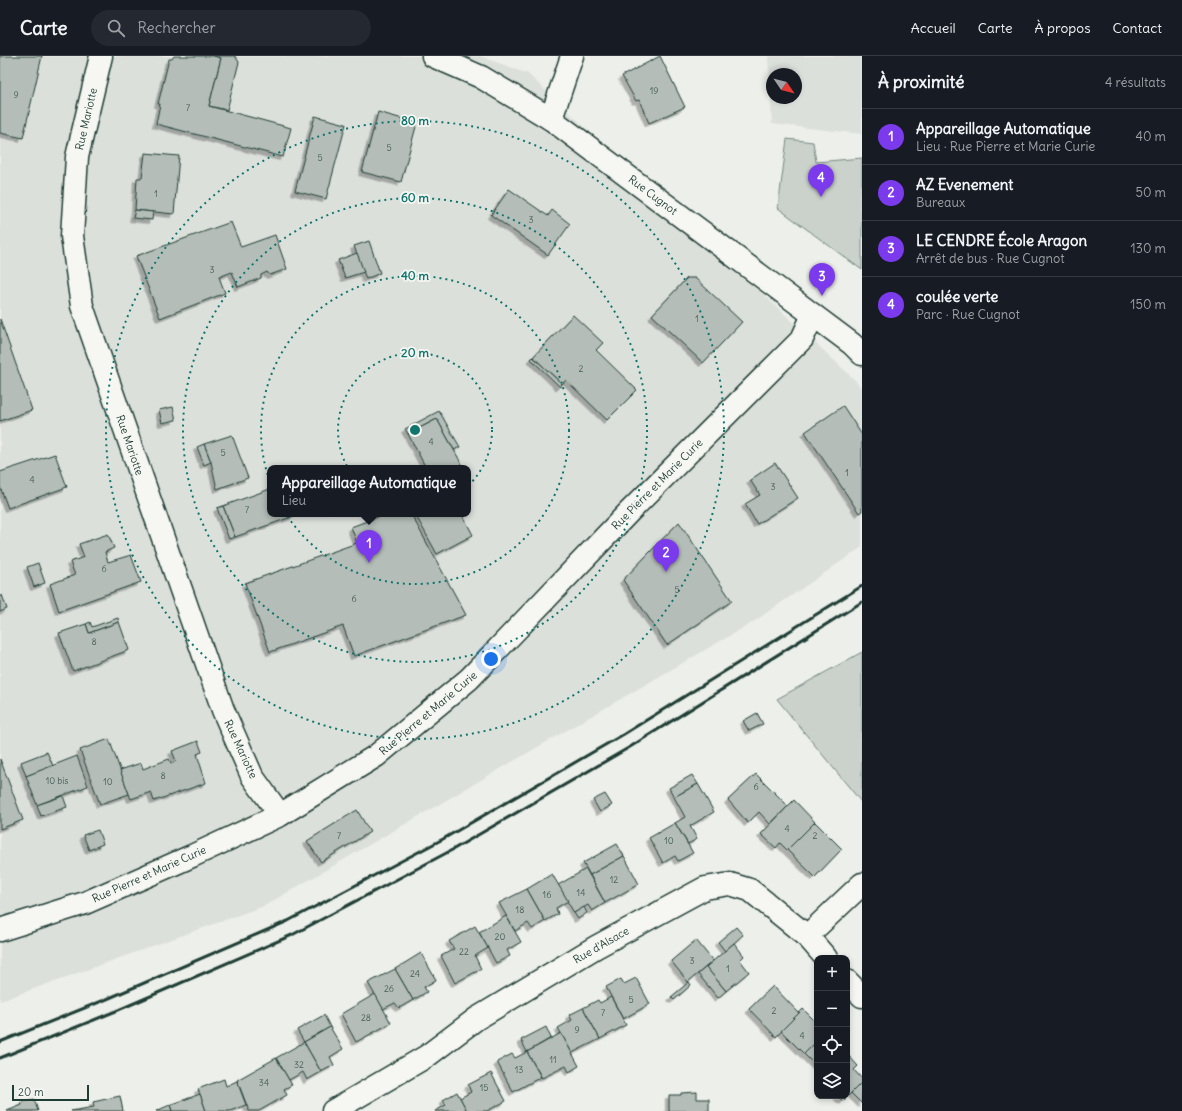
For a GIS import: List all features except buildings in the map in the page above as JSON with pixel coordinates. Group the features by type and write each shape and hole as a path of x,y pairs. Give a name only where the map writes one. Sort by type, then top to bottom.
{"street":[{"name":"Rue Mariotte","path":"101,56 77,157 72,236 82,306 223,710 252,776 280,815"},
{"name":"Rue Cugnot","path":"433,56 481,77 551,119 852,344 862,354"},
{"path":"551,119 572,56"},
{"name":"Rue Pierre et Marie Curie","path":"0,930 85,903 192,856 280,815 376,756 469,679 630,512 802,339 813,315"},
{"name":"Rue d'Alsace","path":"333,1111 427,1056 483,1015 596,948 705,888 730,884 750,890 807,936 823,955"},
{"path":"807,936 862,884"},
{"path":"850,984 862,996"}],"shaded area":[{"path":"0,56 480,56 528,74 855,380 862,389 862,547 755,621 264,906 0,1001"},
{"path":"768,56 862,56 862,134 772,124 771,104 802,104 802,68 769,68"},
{"path":"787,139 813,142 816,162 862,158 862,270 778,208"},
{"path":"862,652 862,803 777,699"}],"railway":[{"path":"0,1042 107,999 288,921 443,839 624,734 862,586"},
{"path":"0,1058 116,1011 292,935 452,850 630,747 862,602"}],"place":[{"name":"coulée verte","path":"821,197"},
{"name":"LE CENDRE École Aragon","path":"822,296"},
{"name":"Appareillage Automatique","path":"369,563"},
{"name":"AZ Evenement","path":"666,572"}]}
